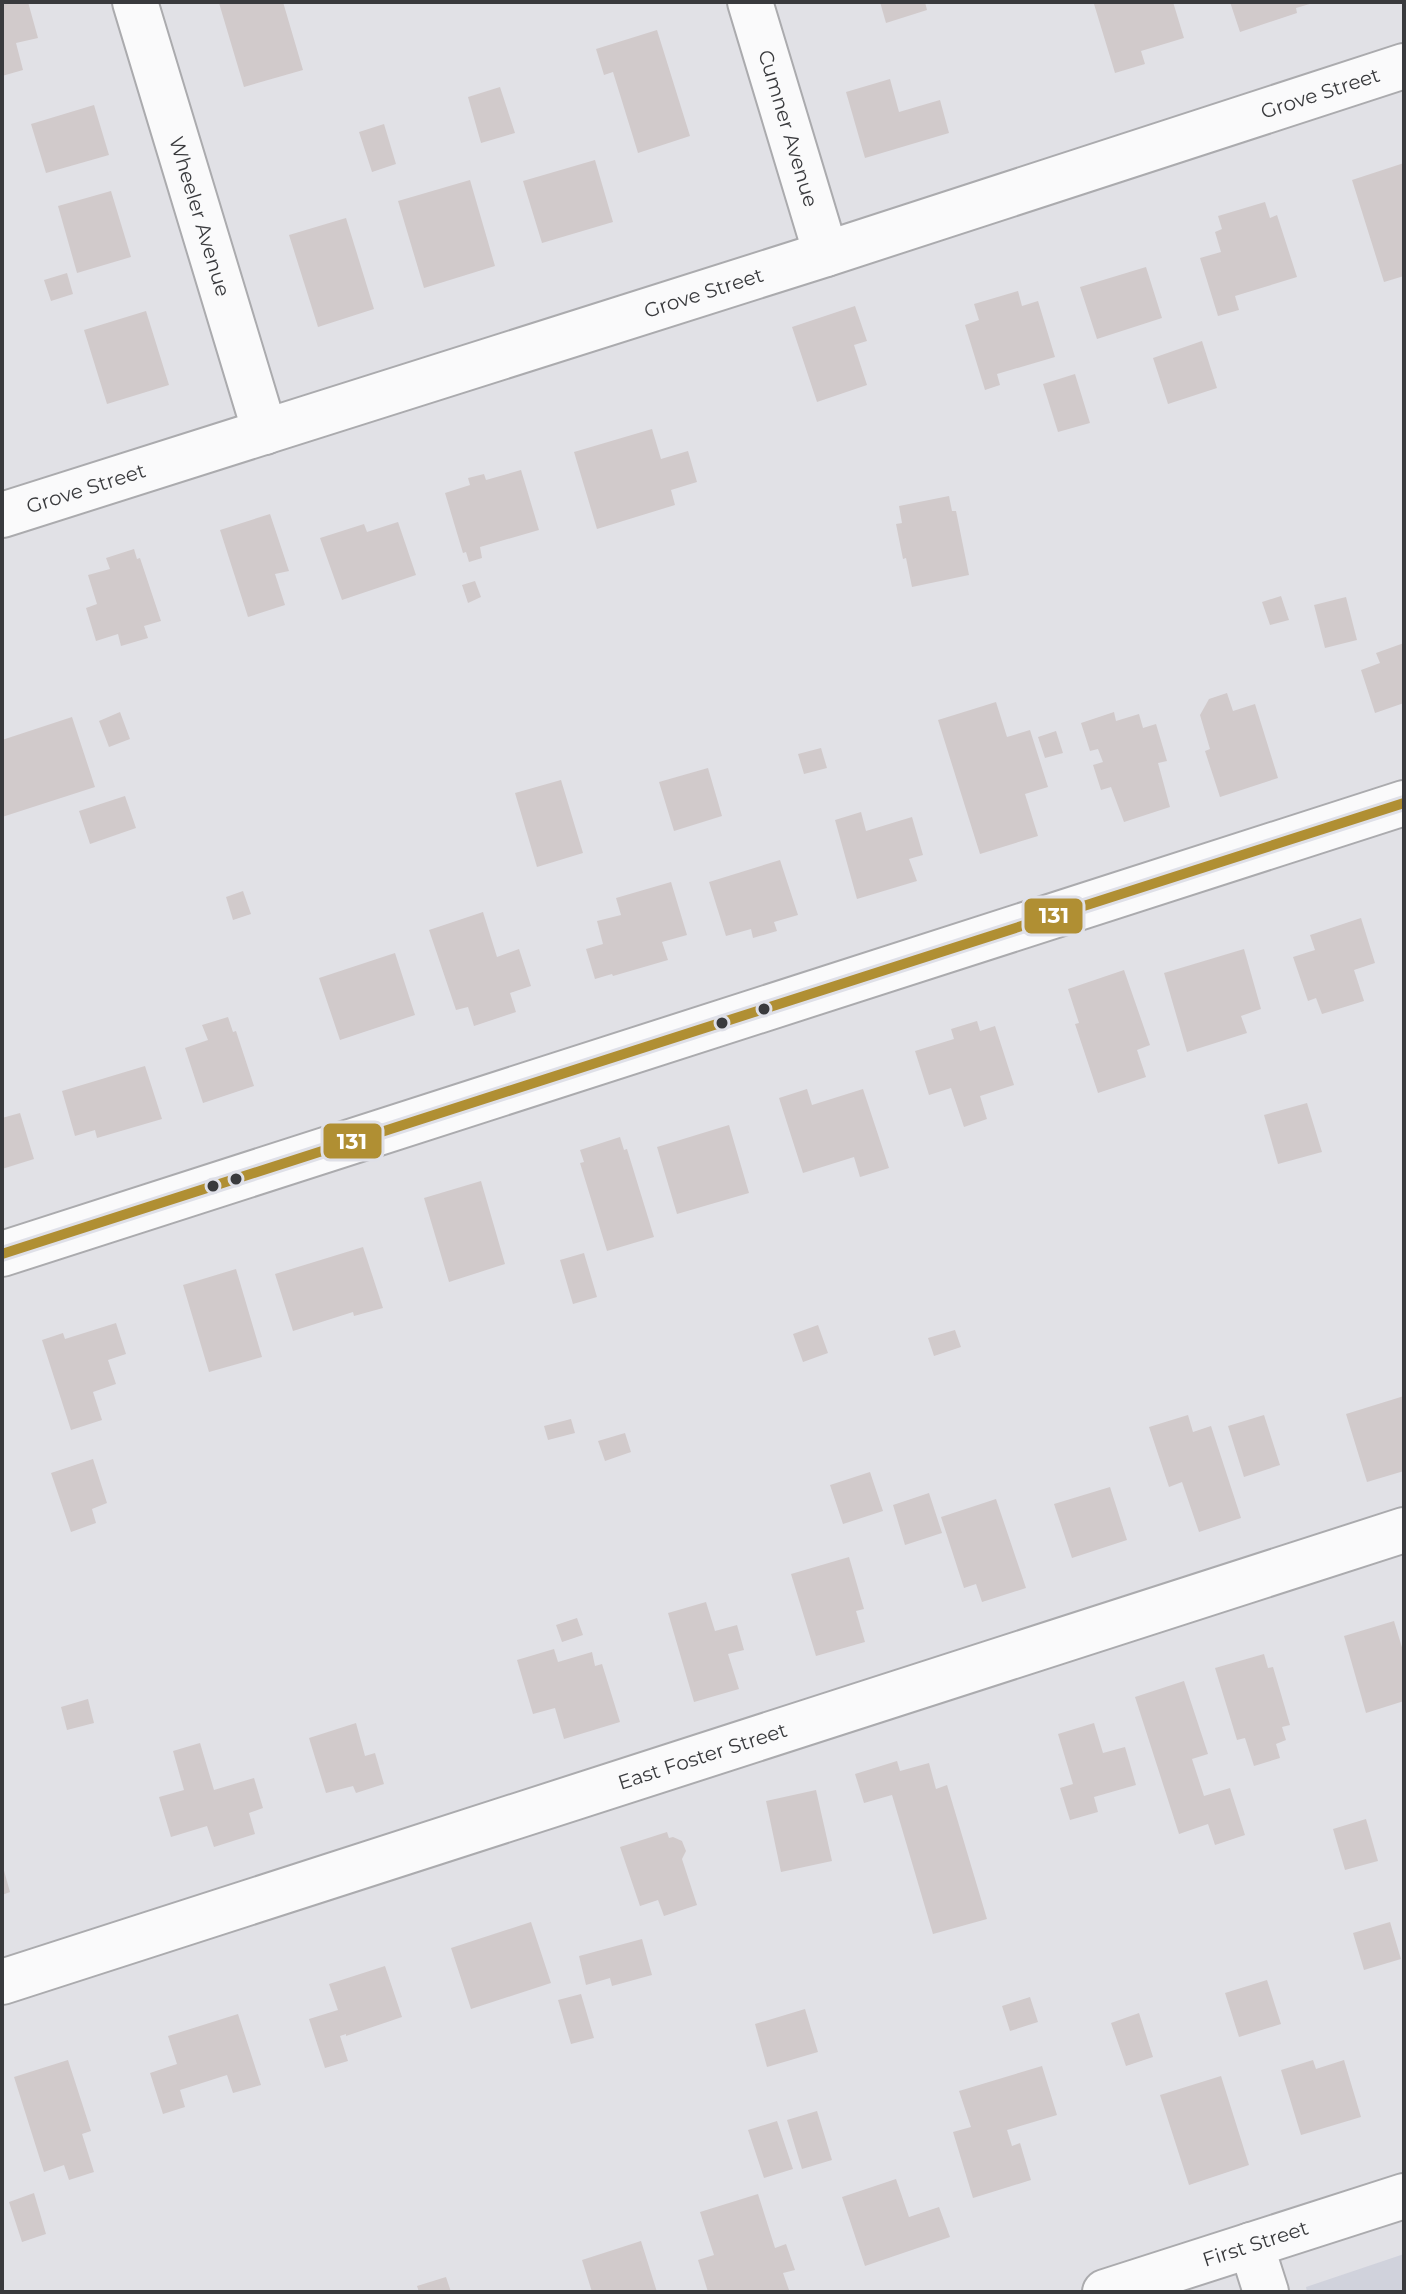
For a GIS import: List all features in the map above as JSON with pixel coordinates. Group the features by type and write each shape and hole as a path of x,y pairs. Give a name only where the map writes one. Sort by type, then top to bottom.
{"street":[{"name":"Wheeler Avenue","path":"135,2 265,432"},
{"name":"Cumner Avenue","path":"750,2 826,254"},
{"name":"Grove Street","path":"2,515 826,254 1404,66"},
{"path":"2,1254 1404,803"},
{"name":"East Foster Street","path":"2,1982 1404,1530"},
{"name":"First Street","path":"1105,2292 1404,2196"},
{"path":"1251,2245 1266,2292"}],"shaded area":[{"path":"1404,2254 1404,2292 1307,2292 1306,2287"}],"building":[{"path":"2,2 28,2 38,38 16,43 23,70 2,76"},
{"path":"283,2 303,70 244,87 219,3"},
{"path":"880,2 925,2 927,10 886,23"},
{"path":"1173,2 1184,38 1141,51 1145,64 1115,73 1094,4"},
{"path":"1230,2 1313,3 1296,8 1297,13 1240,32"},
{"path":"657,30 690,136 638,153 613,72 604,75 596,49"},
{"path":"890,79 899,112 940,100 949,133 865,158 846,92"},
{"path":"500,87 515,133 481,143 468,97"},
{"path":"94,105 109,155 46,173 31,124"},
{"path":"384,124 396,164 372,172 359,132"},
{"path":"595,160 613,222 542,243 523,181"},
{"path":"1404,163 1404,276 1384,282 1352,180"},
{"path":"470,180 495,266 424,288 398,201"},
{"path":"111,191 131,257 77,273 58,206"},
{"path":"1265,202 1270,218 1277,215 1297,277 1235,296 1239,310 1218,316 1200,258 1221,252 1215,232 1222,229 1218,216"},
{"path":"346,218 374,309 318,327 289,235"},
{"path":"1146,267 1162,318 1097,339 1080,287"},
{"path":"67,273 73,294 51,301 44,280"},
{"path":"1018,291 1022,306 1038,301 1055,357 997,374 1000,385 985,390 965,325 979,320 974,304"},
{"path":"855,306 867,341 854,345 867,385 817,402 792,327"},
{"path":"146,311 169,385 107,404 84,330"},
{"path":"1202,341 1217,388 1168,404 1153,358"},
{"path":"1075,374 1090,423 1058,432 1043,384"},
{"path":"652,429 661,459 688,451 697,482 671,490 675,505 597,529 574,452"},
{"path":"521,470 539,530 480,547 482,558 469,562 466,552 463,553 445,493 470,485 468,478 484,474 486,480"},
{"path":"949,496 952,511 956,511 969,575 912,587 896,524 902,523 899,506"},
{"path":"270,514 289,571 275,574 285,605 248,617 220,530"},
{"path":"398,522 416,575 342,600 320,538 364,524 367,532"},
{"path":"134,549 137,559 140,558 161,621 144,626 148,638 121,646 118,634 96,641 86,608 97,604 88,575 110,569 106,558"},
{"path":"475,581 481,597 468,603 462,585"},
{"path":"1281,596 1289,620 1270,625 1262,602"},
{"path":"1346,597 1357,640 1325,648 1314,605"},
{"path":"1404,643 1404,703 1375,713 1361,670 1380,663 1376,653"},
{"path":"1227,693 1233,711 1255,704 1278,778 1220,797 1205,751 1210,749 1200,715 1209,699"},
{"path":"996,702 1007,737 1030,730 1048,787 1025,794 1038,836 980,854 938,720"},
{"path":"120,712 130,739 109,747 99,721"},
{"path":"1114,712 1116,721 1139,714 1143,728 1156,724 1167,761 1158,763 1170,807 1124,822 1111,787 1101,790 1093,765 1103,762 1098,749 1090,751 1081,723"},
{"path":"72,717 95,787 2,817 2,740"},
{"path":"1056,731 1063,753 1045,758 1038,737"},
{"path":"821,748 827,768 804,774 798,754"},
{"path":"708,768 722,816 674,831 659,782"},
{"path":"561,780 583,853 537,867 515,793"},
{"path":"125,796 136,828 90,844 79,811"},
{"path":"861,812 866,831 912,817 923,855 909,859 917,881 857,899 835,820"},
{"path":"780,860 798,915 774,922 777,931 753,938 751,929 726,936 709,882"},
{"path":"671,882 687,935 662,942 668,960 595,979 586,949 603,944 597,921 621,915 616,898"},
{"path":"243,891 251,914 233,920 226,897"},
{"path":"483,912 497,957 519,949 531,986 510,993 516,1012 474,1026 468,1007 456,1010 429,930"},
{"path":"1361,918 1375,963 1354,970 1364,1001 1322,1014 1316,998 1308,1001 1293,957 1315,950 1310,935"},
{"path":"1244,949 1261,1009 1241,1016 1247,1033 1187,1052 1164,973"},
{"path":"395,953 415,1015 340,1040 319,978"},
{"path":"1124,970 1150,1045 1137,1050 1146,1077 1098,1093 1075,1024 1079,1023 1068,989"},
{"path":"228,1017 233,1032 236,1031 254,1086 203,1103 185,1048 208,1040 202,1025"},
{"path":"977,1021 980,1031 995,1026 1014,1085 980,1096 987,1119 964,1127 951,1088 929,1095 915,1051 954,1039 951,1029"},
{"path":"145,1066 162,1119 97,1138 95,1130 75,1136 62,1091"},
{"path":"807,1089 812,1105 863,1089 889,1168 860,1177 854,1157 803,1173 779,1098"},
{"path":"1307,1103 1322,1152 1278,1164 1264,1115"},
{"path":"20,1113 34,1159 2,1169 2,1118"},
{"path":"729,1125 749,1193 677,1214 657,1147"},
{"path":"620,1137 624,1150 627,1149 654,1237 607,1251 580,1163 584,1162 580,1150"},
{"path":"481,1181 505,1264 449,1282 424,1198"},
{"path":"363,1247 383,1308 354,1316 353,1312 293,1331 275,1274"},
{"path":"584,1253 597,1297 573,1304 560,1260"},
{"path":"236,1269 262,1357 209,1372 183,1285"},
{"path":"116,1323 126,1354 108,1360 116,1384 93,1392 102,1420 71,1430 42,1340 63,1333 65,1339"},
{"path":"818,1325 828,1353 803,1362 793,1334"},
{"path":"955,1330 961,1347 934,1356 928,1338"},
{"path":"1404,1396 1404,1471 1367,1482 1346,1414"},
{"path":"1188,1415 1193,1432 1211,1426 1241,1518 1199,1532 1182,1482 1169,1487 1149,1427"},
{"path":"1264,1415 1280,1465 1244,1477 1228,1426"},
{"path":"571,1419 575,1433 548,1440 544,1426"},
{"path":"625,1433 631,1452 605,1461 598,1441"},
{"path":"93,1459 107,1503 92,1509 96,1523 71,1532 51,1473"},
{"path":"870,1472 883,1511 843,1524 830,1485"},
{"path":"1110,1487 1127,1540 1072,1558 1054,1504"},
{"path":"929,1493 942,1533 905,1545 893,1505"},
{"path":"996,1499 1026,1588 982,1602 976,1584 964,1588 941,1517"},
{"path":"849,1557 864,1609 856,1611 865,1642 816,1656 791,1574"},
{"path":"706,1602 715,1631 737,1625 744,1650 728,1654 739,1689 694,1702 668,1613"},
{"path":"577,1618 583,1635 562,1642 556,1625"},
{"path":"1394,1621 1404,1654 1404,1701 1366,1713 1344,1636"},
{"path":"554,1649 558,1662 592,1652 595,1666 602,1664 620,1722 564,1739 555,1708 533,1714 517,1660"},
{"path":"1264,1654 1268,1668 1273,1667 1290,1725 1282,1727 1286,1740 1276,1744 1280,1758 1254,1766 1245,1738 1237,1740 1215,1668"},
{"path":"1184,1681 1208,1754 1192,1759 1204,1796 1230,1788 1245,1835 1215,1845 1208,1824 1179,1834 1135,1697"},
{"path":"88,1699 94,1723 67,1730 61,1707"},
{"path":"356,1723 365,1756 375,1753 384,1784 356,1793 353,1786 326,1793 309,1738"},
{"path":"1094,1723 1103,1753 1125,1747 1136,1785 1094,1797 1098,1812 1070,1820 1060,1788 1073,1784 1058,1734"},
{"path":"200,1743 214,1790 254,1778 263,1808 249,1813 255,1834 214,1847 207,1826 171,1837 159,1797 184,1790 173,1751"},
{"path":"897,1761 900,1771 929,1763 936,1789 947,1785 987,1919 933,1934 892,1795 864,1803 855,1774"},
{"path":"816,1790 832,1861 781,1872 766,1801"},
{"path":"1366,1819 1378,1861 1345,1870 1333,1829"},
{"path":"667,1832 669,1838 682,1841 686,1851 682,1859 697,1905 664,1916 658,1900 640,1906 620,1847"},
{"path":"2,1868 10,1892 2,1895"},
{"path":"531,1922 551,1983 471,2009 451,1948"},
{"path":"1390,1922 1401,1959 1364,1970 1353,1933"},
{"path":"642,1939 652,1975 612,1986 610,1978 586,1985 579,1956"},
{"path":"385,1966 402,2017 340,2036 348,2061 325,2068 309,2019 338,2010 329,1984"},
{"path":"1267,1980 1281,2024 1239,2037 1225,1993"},
{"path":"581,1994 594,2038 571,2044 558,2000"},
{"path":"1030,1997 1038,2022 1010,2031 1002,2006"},
{"path":"805,2009 818,2052 767,2067 755,2024"},
{"path":"1139,2013 1153,2057 1126,2066 1111,2023"},
{"path":"238,2014 261,2085 233,2093 227,2075 180,2090 185,2107 163,2114 150,2073 177,2064 168,2036"},
{"path":"68,2060 91,2131 82,2134 94,2172 69,2180 64,2165 44,2172 14,2077"},
{"path":"1313,2060 1316,2069 1344,2060 1361,2117 1301,2135 1281,2070"},
{"path":"1042,2066 1057,2115 1007,2130 1012,2146 1020,2143 1031,2180 973,2198 953,2132 971,2127 959,2091"},
{"path":"1221,2076 1249,2165 1189,2185 1160,2095"},
{"path":"817,2111 832,2160 802,2169 787,2120"},
{"path":"777,2121 793,2169 764,2178 748,2130"},
{"path":"896,2179 909,2217 939,2207 950,2237 865,2266 842,2197"},
{"path":"34,2193 46,2234 22,2242 9,2202"},
{"path":"758,2194 775,2248 786,2244 795,2270 783,2273 789,2290 708,2292 698,2260 714,2255 700,2212"},
{"path":"641,2241 657,2292 592,2292 582,2260"},
{"path":"446,2277 451,2292 419,2292 417,2286"}],"transit line":[{"name":"131","path":"2,1254 1404,803"}]}
